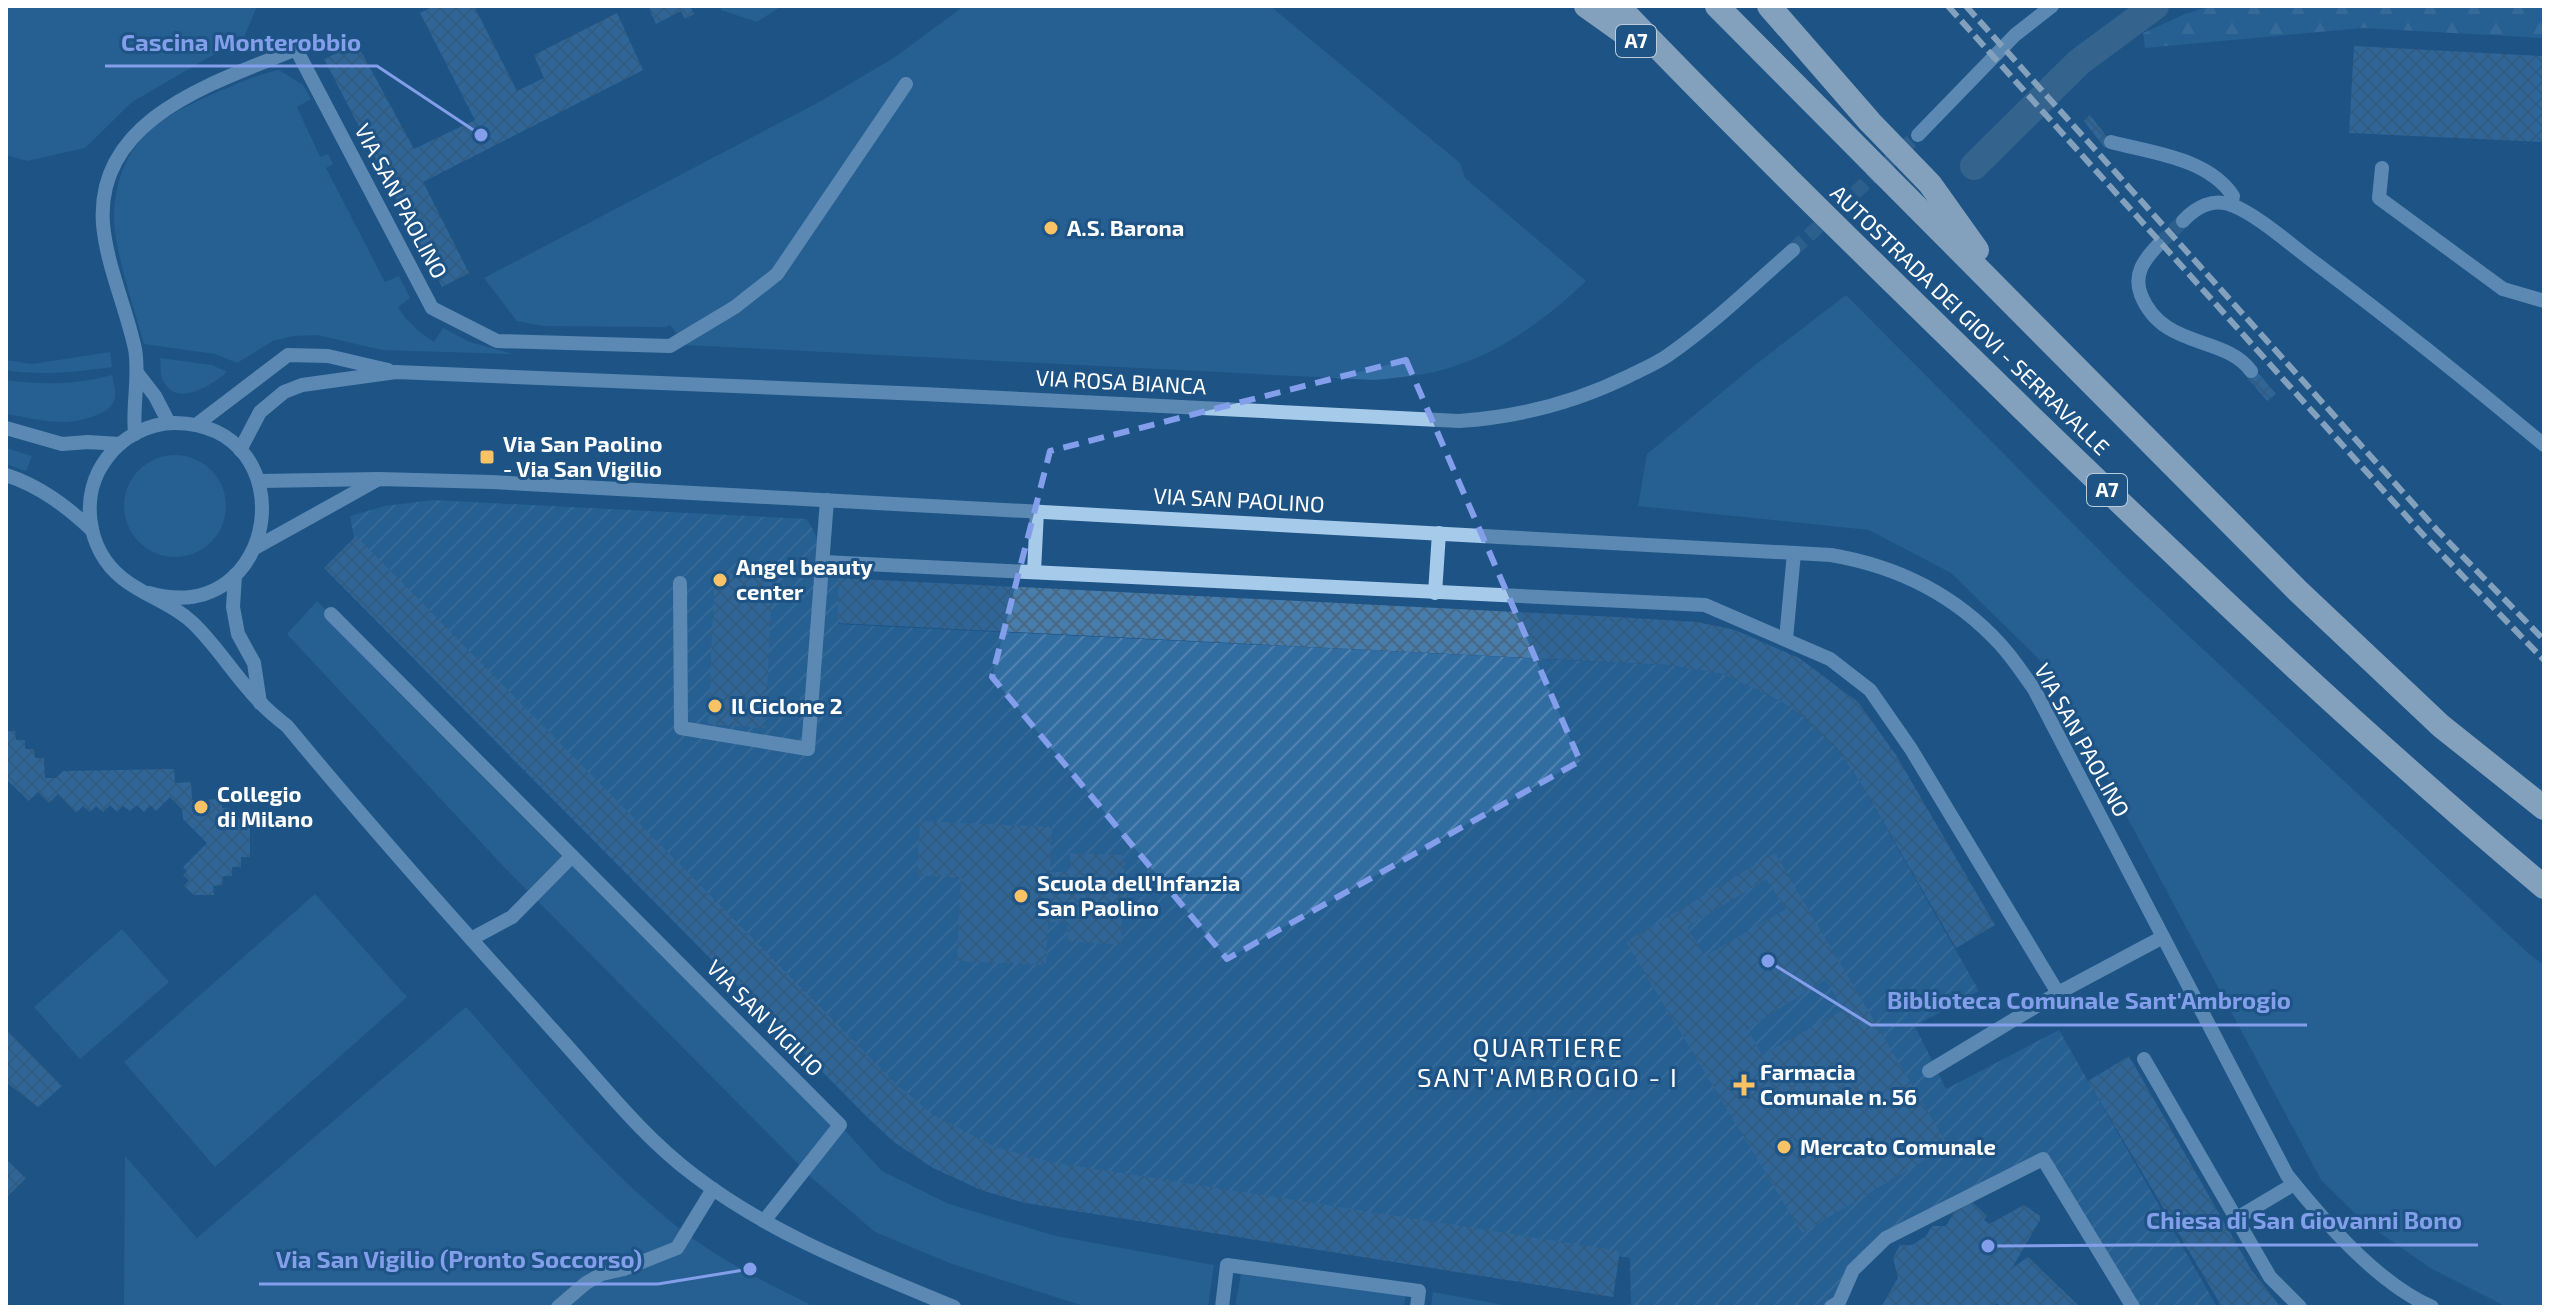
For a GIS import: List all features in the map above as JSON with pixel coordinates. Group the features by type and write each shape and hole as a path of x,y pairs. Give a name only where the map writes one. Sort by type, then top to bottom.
{"highway":[{"name":"A7","path":"1586,6 1685,76"},
{"name":"AUTOSTRADA DEI GIOVI - SERRAVALLE","path":"1618,6 1685,76 2229,609 2457,814 2544,887"},
{"name":"AUTOSTRADA DEI GIOVI - SERRAVALLE","path":"1717,6 2320,612 2441,726 2544,808"},
{"path":"1769,6 1870,122 1930,184 2018,307"}],"street":[{"path":"1918,135 2015,35 2052,6"},
{"name":"VIA SAN PAOLINO","path":"135,434 133,411 138,374 135,349 107,249 103,221 109,175 124,145 162,110 241,72 296,49 432,308 497,341 670,346 735,307 777,274 906,84"},
{"path":"2111,142 2194,165 2213,174 2233,196 2231,205"},
{"path":"2382,168 2379,198 2503,289 2544,301"},
{"path":"2183,221 2197,208 2211,202 2231,205 2261,223 2358,296 2544,445"},
{"path":"2158,245 2144,259 2138,286 2154,315 2172,331 2236,356 2251,371"},
{"name":"VIA ROSA BIANCA","path":"240,450 260,412 284,392 302,385 396,372 1459,421 1505,418 1560,405 1604,388 1665,358 1715,319 1793,250"},
{"name":"VIA ROSA BIANCA","path":"196,425 288,355 328,356 396,372"},
{"name":"VIA SAN PAOLINO","path":"138,374 155,396 169,423"},
{"path":"149,593 171,597 192,596 213,590 235,575 255,548 261,534 264,512 259,481 240,450 226,438 196,425 169,423 148,428 120,444 105,460 92,490 89,511 101,553 113,570 130,584 182,613 197,627 260,703 287,726 471,939 671,1157 713,1189 764,1221 837,1259 954,1307"},
{"path":"6,428 62,444 120,444"},
{"path":"6,475 53,497 92,530"},
{"path":"255,548 379,479"},
{"name":"VIA SAN PAOLINO","path":"259,481 379,479 491,482 1439,533 1842,556 1898,572 1964,610 2001,645 2034,689 2228,1065 2294,1184 2316,1212 2367,1262 2418,1301 2432,1307"},
{"path":"680,583 681,728 808,749 827,500"},
{"path":"1034,572 1037,511"},
{"path":"1435,593 1439,533"},
{"path":"1786,639 1794,553"},
{"path":"824,562 1705,605 1830,659 1870,690 1911,749 2058,993"},
{"path":"235,575 233,607 238,634 254,663 260,703"},
{"name":"VIA SAN VIGILIO","path":"331,614 840,1125 764,1221"},
{"path":"471,939 512,917 572,856"},
{"path":"1929,1071 2058,993 2163,937"},
{"path":"2144,1059 2270,1277 2300,1307"},
{"path":"1831,1307 1839,1302 1853,1270 1886,1238 2043,1159 2133,1307"},
{"path":"2237,1218 2294,1184"},
{"path":"558,1307 586,1283 602,1274 624,1269 677,1248 713,1189"},
{"path":"1222,1307 1227,1265 1419,1291 1417,1307"}],"highlighted area":[{"path":"1406,360 1580,761 1227,959 992,677 1050,451"}],"green space":[{"path":"6,6 257,6 244,37 132,102 85,148 27,161 6,155"},
{"path":"720,6 782,6 757,22 721,10"},
{"name":"A.S. Barona","path":"964,6 1270,6 1460,163 1465,178 1586,281 1535,324 1478,357 1435,372 1374,380 686,345 670,325 543,326 517,321 484,278 821,101 895,57"},
{"path":"2210,6 2544,6 2544,38 2363,28 2145,48 2143,33"},
{"path":"279,70 303,85 311,99 297,107 320,157 328,154 333,164 326,168 385,282 399,276 410,298 398,307 405,317 434,342 443,328 470,342 513,354 382,350 317,335 273,341 237,363 215,354 144,344 114,226 117,188 124,168 145,136 175,112 238,83"},
{"path":"1846,295 2128,579 2544,965 2544,1307 2507,1307 2432,1269 2364,1222 2321,1180 2047,667 1951,573 1869,530 1638,506 1647,454"},
{"path":"110,352 112,367 46,373 6,370 6,360 32,364"},
{"path":"160,358 212,365 227,372 203,388 184,394 168,387 162,378"},
{"path":"112,375 114,401 94,416 61,422 6,414 6,380 59,383"},
{"path":"6,448 32,456 26,471 6,464"},
{"path":"175,455 204,463 218,477 226,506 218,535 204,549 175,557 146,549 132,535 124,506 132,477 146,463"},
{"path":"433,500 807,519 839,578 838,624 1668,665 1723,674 1782,702 1801,715 1838,750 1860,782 1979,991 1915,1026 1946,1089 2059,1030 2217,1307 2126,1307 2042,1159 1886,1238 1831,1307 1631,1307 1630,1258 1050,1166 995,1150 951,1129 898,1088 354,537 350,516 385,506"},
{"path":"317,601 840,1125 882,1171 949,1204 1056,1236 1214,1265 1208,1307 1087,1307 952,1264 875,1232 813,1179 504,867 287,634"},
{"path":"315,894 407,997 215,1167 124,1062"},
{"path":"122,929 169,982 80,1059 34,1007"},
{"path":"466,1007 571,1126 656,1209 716,1254 809,1304 807,1307 124,1307 125,1156 197,1238"},
{"path":"1242,1268 1407,1288 1404,1307 1235,1307"},
{"path":"1433,1292 1515,1307 1431,1307"}],"building":[{"path":"434,6 474,6 517,91 544,78 534,55 617,13 643,70 423,182 469,273 442,287 324,59 357,44 414,149 475,120 420,13"},
{"path":"648,6 690,6 694,14 685,19 681,11 656,24"},
{"path":"2354,46 2544,56 2542,142 2349,133"},
{"path":"2090,115 2111,142 2105,148 2084,121"},
{"path":"2254,368 2276,394 2267,401 2246,376"},
{"path":"356,536 899,1087 932,1114 995,1147 1051,1162 1620,1251 1613,1297 1025,1203 981,1190 933,1168 894,1142 867,1117 324,568"},
{"path":"715,571 773,573 765,728 708,724"},
{"path":"839,578 1617,617 1697,622 1735,630 1799,658 1858,702 1896,755 1995,925 1956,948 1860,782 1838,750 1801,715 1782,702 1723,674 1668,665 837,623"},
{"name":"Collegio di Milano","path":"6,731 15,731 16,740 25,740 25,749 34,749 35,758 44,758 45,778 56,778 63,771 174,769 175,783 191,782 192,800 222,799 222,808 231,809 231,818 241,818 241,828 250,827 250,857 241,857 241,867 232,867 232,876 223,876 222,885 213,886 214,895 194,895 184,886 189,880 183,875 187,871 183,867 207,843 183,819 182,809 170,797 156,811 150,805 144,812 137,805 130,811 123,806 117,812 110,805 103,812 96,806 90,812 83,806 76,813 58,794 49,803 38,792 29,801 6,779"},
{"path":"920,821 1052,827 1050,872 1070,872 1070,853 1125,855 1121,944 1067,942 1068,922 1048,922 1046,965 957,961 961,878 917,875"},
{"path":"1775,853 1948,1146 1802,1233 1626,942","holes":["1766,879 1786,909 1705,956 1687,927","1826,979 1843,1010 1762,1055 1747,1029"]},
{"path":"6,1029 62,1086 38,1107 6,1082"},
{"path":"2129,1056 2252,1271 2281,1307 2222,1307 2088,1081"},
{"path":"6,1159 26,1178 6,1198"},
{"path":"1972,1202 1987,1216 1984,1220 1989,1224 2024,1205 2040,1216 2012,1268 2028,1257 2080,1307 2003,1307 1996,1303 1994,1307 1881,1307 1898,1278 1893,1258 1900,1245 1912,1245 1926,1236 1932,1226 1946,1226 1954,1212"}],"waterway":[{"path":"1974,166 2079,62 2155,6"}],"tunnel":[{"path":"1793,250 1918,135"},
{"path":"2158,245 2183,221"}],"railway":[{"path":"1948,6 2426,538 2544,660"},
{"path":"1966,6 2437,530 2544,640"}],"place":[{"name":"Cascina Monterobbio","path":"481,135"},
{"name":"A.S. Barona","path":"1051,228"},
{"name":"Via San Paolino - Via San Vigilio","path":"487,457"},
{"name":"Angel beauty center","path":"720,580"},
{"name":"Il Ciclone 2","path":"715,706"},
{"name":"Collegio di Milano","path":"201,807"},
{"name":"Scuola dell'Infanzia San Paolino","path":"1021,896"},
{"name":"Biblioteca Comunale Sant'Ambrogio","path":"1768,961"},
{"name":"Farmacia Comunale n. 56","path":"1744,1085"},
{"name":"Mercato Comunale","path":"1784,1147"},
{"name":"Chiesa di San Giovanni Bono","path":"1988,1246"},
{"name":"Via San Vigilio (Pronto Soccorso)","path":"750,1269"}],"district":[{"name":"QUARTIERE SANT'AMBROGIO - I","path":"1548,1063"}]}
